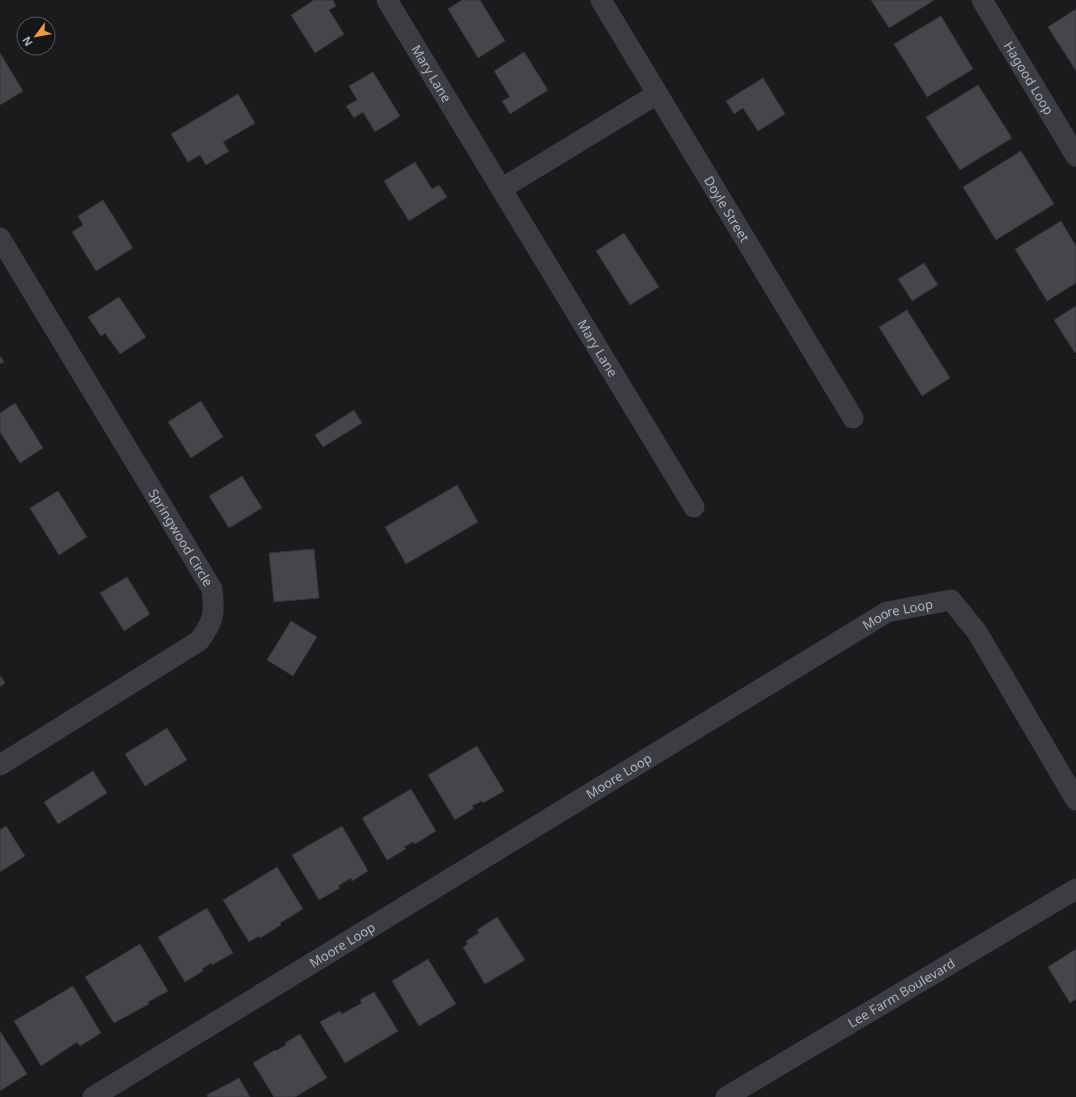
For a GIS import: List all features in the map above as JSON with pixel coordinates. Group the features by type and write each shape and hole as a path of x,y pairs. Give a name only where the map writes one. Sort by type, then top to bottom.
{"street":[{"name":"Mary Lane","path":"387,0 694,508"},
{"name":"Doyle Street","path":"601,0 853,418"},
{"name":"Hagood Loop","path":"982,0 1076,156"},
{"path":"501,189 657,94"},
{"name":"Springwood Circle","path":"0,238 212,589 214,609 209,627 199,641 0,765"},
{"name":"Moore Loop","path":"93,1097 887,612 951,600 976,632 1076,800"},
{"name":"Lee Farm Boulevard","path":"726,1097 1076,889"}],"building":[{"path":"314,0 333,0 336,6 329,10 344,34 315,53 291,15"},
{"path":"462,0 480,0 505,41 478,58 448,9"},
{"path":"871,0 932,0 933,1 889,28"},
{"path":"1076,9 1076,71 1048,27"},
{"path":"941,16 973,69 927,97 894,44"},
{"path":"524,52 548,90 510,114 502,101 510,97 494,71"},
{"path":"0,53 23,91 0,105"},
{"path":"373,72 400,116 375,132 363,112 354,118 346,106 357,100 349,86"},
{"path":"763,78 785,114 758,131 743,108 734,114 726,101"},
{"path":"978,85 1012,138 960,170 926,117"},
{"path":"238,94 255,123 223,142 229,151 206,165 200,155 188,162 171,134"},
{"path":"1021,151 1054,204 996,240 963,187"},
{"path":"415,162 432,189 439,185 447,197 409,221 384,181"},
{"path":"103,200 133,248 96,271 72,232 83,225 78,216"},
{"path":"1061,221 1076,246 1076,283 1047,301 1015,249"},
{"path":"624,233 659,287 630,305 596,251"},
{"path":"924,263 938,285 912,301 898,279"},
{"path":"119,297 146,337 120,354 105,333 101,336 88,317"},
{"path":"1076,306 1076,352 1075,353 1054,320"},
{"path":"907,310 950,378 922,396 879,327"},
{"path":"0,356 4,362 0,364"},
{"path":"201,401 223,437 191,458 168,422"},
{"path":"15,403 43,448 20,463 0,432 0,413"},
{"path":"354,410 362,423 323,447 315,435"},
{"path":"242,476 262,508 229,528 209,496"},
{"path":"457,485 478,522 406,564 385,527"},
{"path":"58,491 87,537 59,555 30,508"},
{"path":"314,549 319,598 274,602 269,553"},
{"path":"127,577 150,614 124,631 100,593"},
{"path":"291,621 317,637 293,676 267,660"},
{"path":"0,675 5,683 0,687"},
{"path":"167,728 187,760 145,786 125,754"},
{"path":"477,746 504,791 483,803 482,801 472,806 474,808 455,820 428,775"},
{"path":"93,771 107,793 58,824 44,802"},
{"path":"411,789 436,831 415,844 413,842 404,847 406,849 387,860 362,818"},
{"path":"6,826 25,856 0,872 0,830"},
{"path":"342,826 368,871 352,881 351,878 338,886 340,888 319,900 292,855"},
{"path":"277,867 303,909 280,923 281,925 260,938 259,936 249,942 223,900"},
{"path":"207,908 233,953 212,965 211,963 202,969 203,971 185,982 158,937"},
{"path":"497,917 525,960 485,984 463,947 468,944 466,941 479,933 477,930"},
{"path":"140,944 168,991 148,1002 149,1004 114,1023 85,977"},
{"path":"1076,949 1076,999 1070,1003 1048,967"},
{"path":"428,959 456,1004 419,1026 392,981"},
{"path":"73,986 101,1033 80,1046 77,1042 41,1066 14,1021"},
{"path":"374,992 398,1031 345,1063 320,1022 340,1011 342,1014 362,1003 360,1000"},
{"path":"0,1031 27,1074 0,1091"},
{"path":"300,1034 327,1078 295,1097 274,1097 253,1063 286,1045 285,1043"},
{"path":"239,1078 250,1097 208,1097 207,1095"}]}
